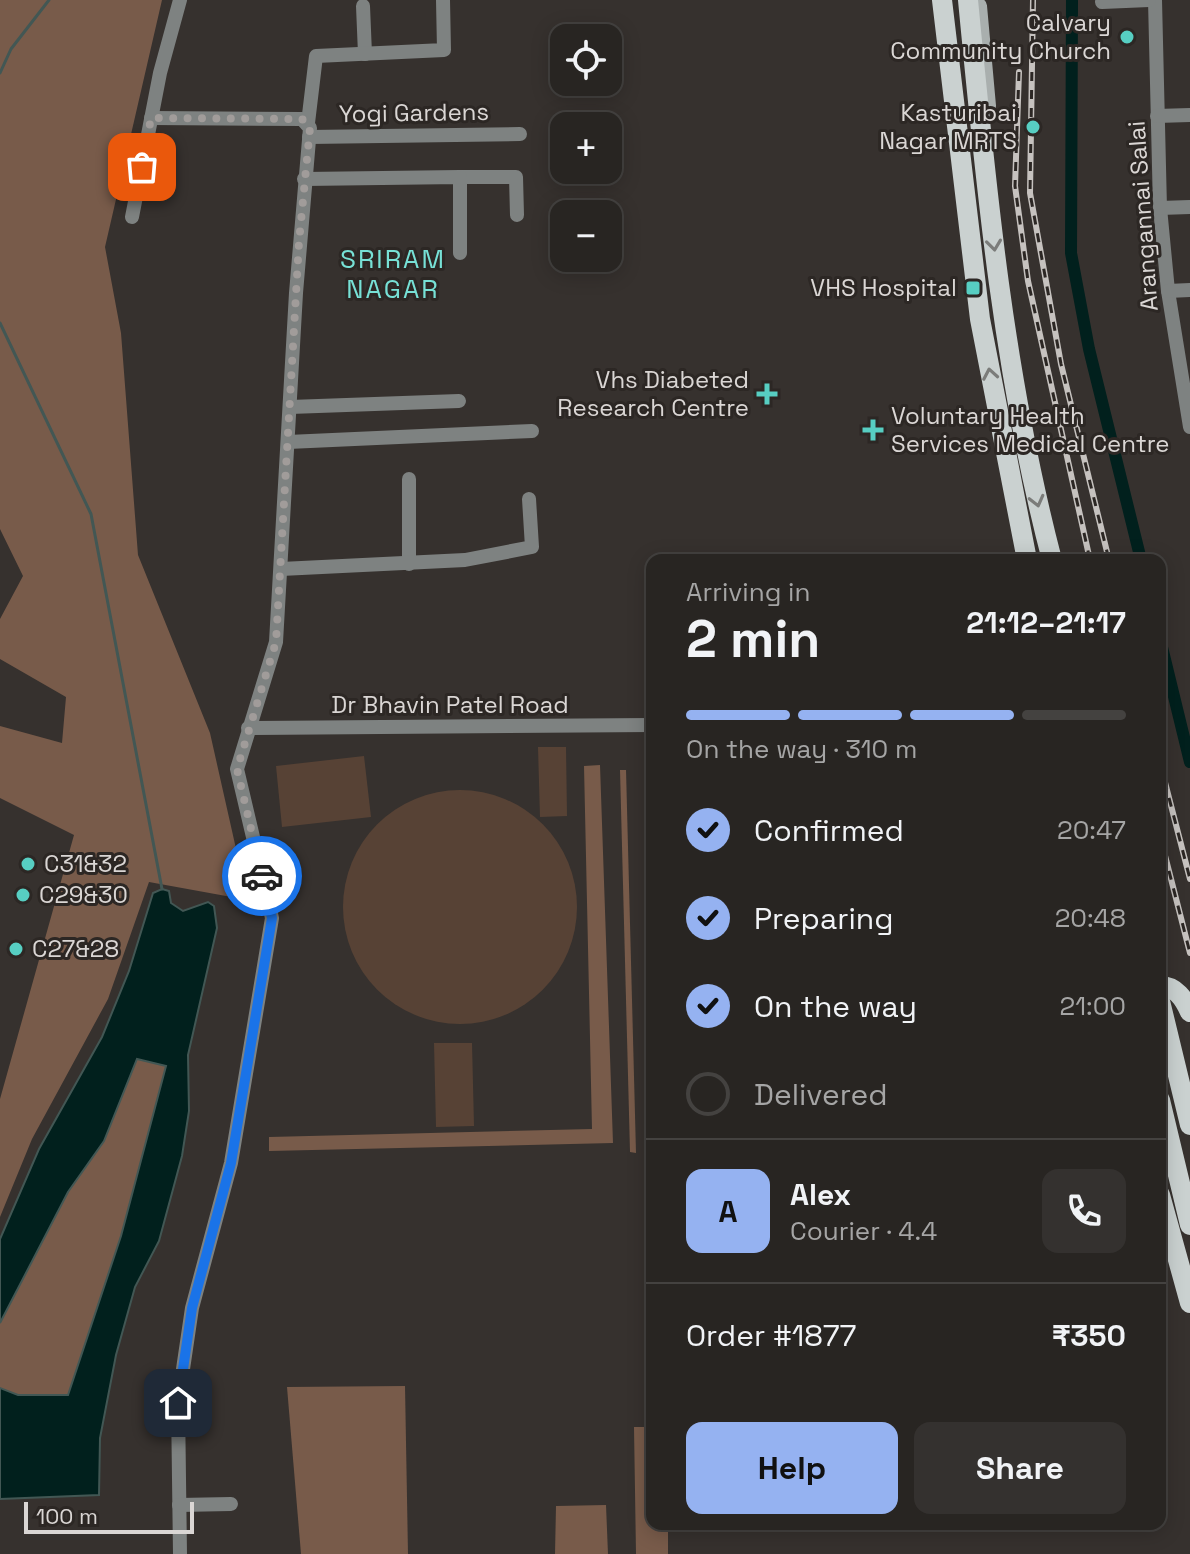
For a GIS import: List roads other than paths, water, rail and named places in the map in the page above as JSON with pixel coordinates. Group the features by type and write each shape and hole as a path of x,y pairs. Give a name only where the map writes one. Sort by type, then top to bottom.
{"main road":[{"path":"942,0 980,319 1026,554"},
{"path":"957,0 981,179 987,189"},
{"path":"968,0 1003,314 1034,493 1050,554"},
{"path":"1166,986 1183,997 1190,1012"},
{"path":"1166,1026 1190,1125"},
{"path":"1166,1125 1190,1225"},
{"path":"1166,1217 1190,1303"}],"street":[{"path":"132,217 151,118 180,0"},
{"path":"180,1554 178,1403 192,1308 231,1163 272,918 237,769 276,642 307,126 314,58 444,50 443,0"},
{"path":"978,0 992,175 987,189"},
{"path":"1102,2 1149,0"},
{"name":"Arangannai Salai","path":"1155,0 1160,208 1168,291 1190,427"},
{"path":"363,6 365,54"},
{"path":"1157,116 1190,115"},
{"name":"Yogi Gardens","path":"151,118 520,134"},
{"path":"460,177 460,253"},
{"path":"304,179 516,177 517,215"},
{"path":"1160,208 1190,207"},
{"path":"1168,291 1190,290"},
{"path":"290,407 459,401"},
{"path":"288,442 532,431"},
{"path":"409,479 409,564"},
{"path":"281,569 465,560 532,547 529,499"},
{"name":"Dr Bhavin Patel Road","path":"248,728 646,725"},
{"path":"179,1505 231,1504"}],"water":[{"path":"162,889 169,891 171,903 183,911 208,902 214,906 217,928 188,1055 189,1111 182,1156 159,1241 135,1287 116,1355 100,1438 99,1495 0,1499 0,1388 18,1395 68,1395 121,1236 166,1066 137,1059 104,1141 68,1192 0,1323 0,1239 39,1149 102,1037 129,971 153,893"}],"waterway":[{"path":"0,73 11,49 49,0"},
{"path":"1072,0 1071,253 1089,349 1140,554"},
{"path":"0,323 91,514 162,889"},
{"path":"1166,664 1190,762"}],"railway":[{"path":"1033,0 1030,193 1061,364 1108,554"},
{"path":"1019,72 1015,186 1028,281 1089,554"},
{"path":"1166,786 1190,879"},
{"path":"1166,859 1190,953"}],"place":[{"name":"Calvary Community Church","path":"1127,37"},
{"name":"Kasturibai Nagar MRTS","path":"1033,127"},
{"name":"VHS Hospital","path":"973,288"},
{"name":"Vhs Diabeted Research Centre","path":"767,394"},
{"name":"Voluntary Health Services Medical Centre","path":"873,430"},
{"name":"C31&32","path":"28,864"},
{"name":"C29&30","path":"23,895"},
{"name":"C27&28","path":"16,949"}],"district":[{"name":"SRIRAM NAGAR","path":"393,274"}]}
